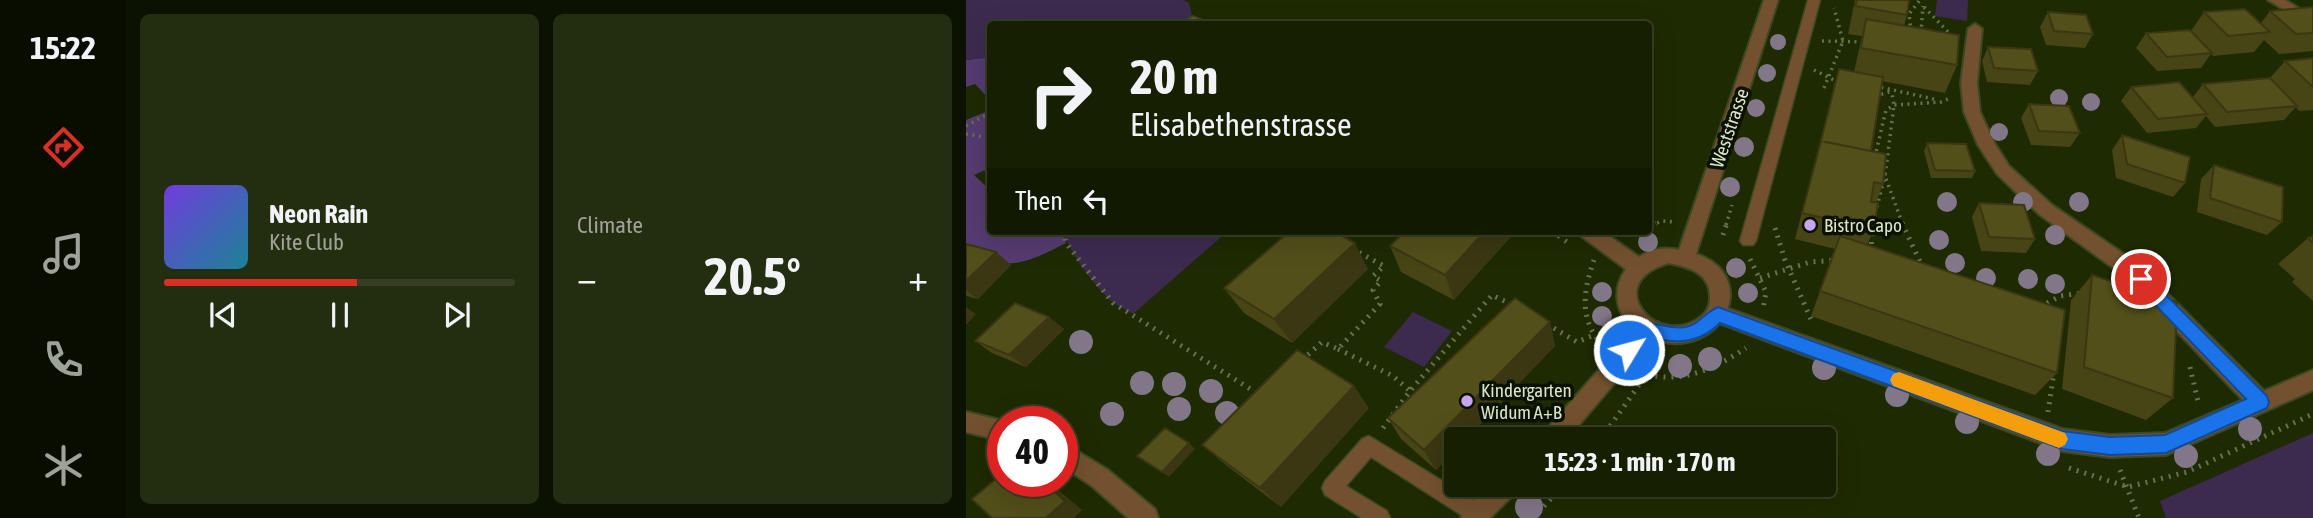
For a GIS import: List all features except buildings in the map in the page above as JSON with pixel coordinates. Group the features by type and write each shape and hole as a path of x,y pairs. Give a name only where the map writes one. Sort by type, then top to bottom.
{"street":[{"name":"Weststrasse","path":"1686,256 1772,0"},
{"path":"2275,0 2313,23"},
{"path":"1975,29 1970,78 1973,115 1987,145 2013,181 2046,210 2130,269 2260,402"},
{"path":"1594,235 1638,267"},
{"path":"1669,255 1686,256 1714,273 1721,286 1723,300 1718,314 1705,327 1688,334 1668,335 1648,329 1635,319 1627,306 1625,292 1629,278 1638,267 1651,259 1669,255"},
{"path":"1718,314 2062,440 2110,446 2166,444 2313,380"},
{"path":"1563,427 1648,329"},
{"path":"966,422 987,427"},
{"path":"1078,463 1101,478 1146,518"},
{"path":"1476,516 1495,497"}],"lane":[{"path":"1748,241 1814,0"},
{"path":"1380,518 1332,488 1370,445 1476,516"}],"path":[{"path":"1824,88 1843,41 1831,0"},
{"path":"1913,36 1907,20 1912,6 1921,0 1923,6 1920,40"},
{"path":"1923,6 1965,47 1972,48"},
{"path":"1804,41 1874,43"},
{"path":"1810,69 1850,85"},
{"path":"1916,271 1925,273 1910,244 1876,152 1885,110 1894,105 1941,102 1956,95 1962,87 1963,77 1970,78"},
{"path":"1866,83 1889,92 1920,95 1973,115"},
{"path":"1865,94 1875,96 1889,92"},
{"path":"1875,214 1885,176 1894,105 1889,92"},
{"path":"966,126 987,115"},
{"path":"966,134 987,138"},
{"path":"1763,189 1774,194 1776,236 1818,337 1814,349"},
{"path":"1872,258 1870,247 1873,225"},
{"path":"1064,235 1066,243 1113,303 1262,397"},
{"path":"1338,349 1380,304 1373,290 1381,281 1373,276 1384,266 1349,247"},
{"path":"1760,278 1810,262 1838,260"},
{"path":"2043,315 2037,309 2051,298 2067,293 2091,294"},
{"path":"1370,445 1410,391 1492,295 1514,306"},
{"path":"1536,318 1577,342 1592,336"},
{"path":"1292,369 1322,342 1393,376 1410,391"},
{"path":"2187,357 2201,412 2211,424"},
{"path":"2045,434 2055,361"},
{"path":"1609,427 1646,375"},
{"path":"2139,518 2128,487 2187,472 2313,414"},
{"path":"1533,518 1553,497"}],"shaded area":[{"path":"966,0 1183,0 1189,3 1193,21 987,21 987,66 971,59 966,60"},
{"path":"1937,0 1968,0 1967,21 1935,16"},
{"path":"987,58 987,97 975,84 966,87 966,60"},
{"path":"987,111 987,169 974,175 987,187 987,235 1064,235 1066,243 1040,256 1015,263 991,260 966,244 966,120"},
{"path":"1064,235 1223,235 1133,314 1107,297 1077,259"},
{"path":"1413,312 1452,331 1424,367 1384,347"},
{"path":"2313,433 2313,518 2166,518 2160,501"}],"slow traffic":[{"path":"1899,380 2059,439"}],"place":[{"name":"Bistro Capo","path":"1810,225"},
{"name":"Kindergarten Widum A+B","path":"1467,401"}],"route":[{"path":"1629,350 1648,329 1668,335 1688,334 1705,327 1718,314 2062,440 2110,446 2166,444 2260,402 2141,279"}]}
